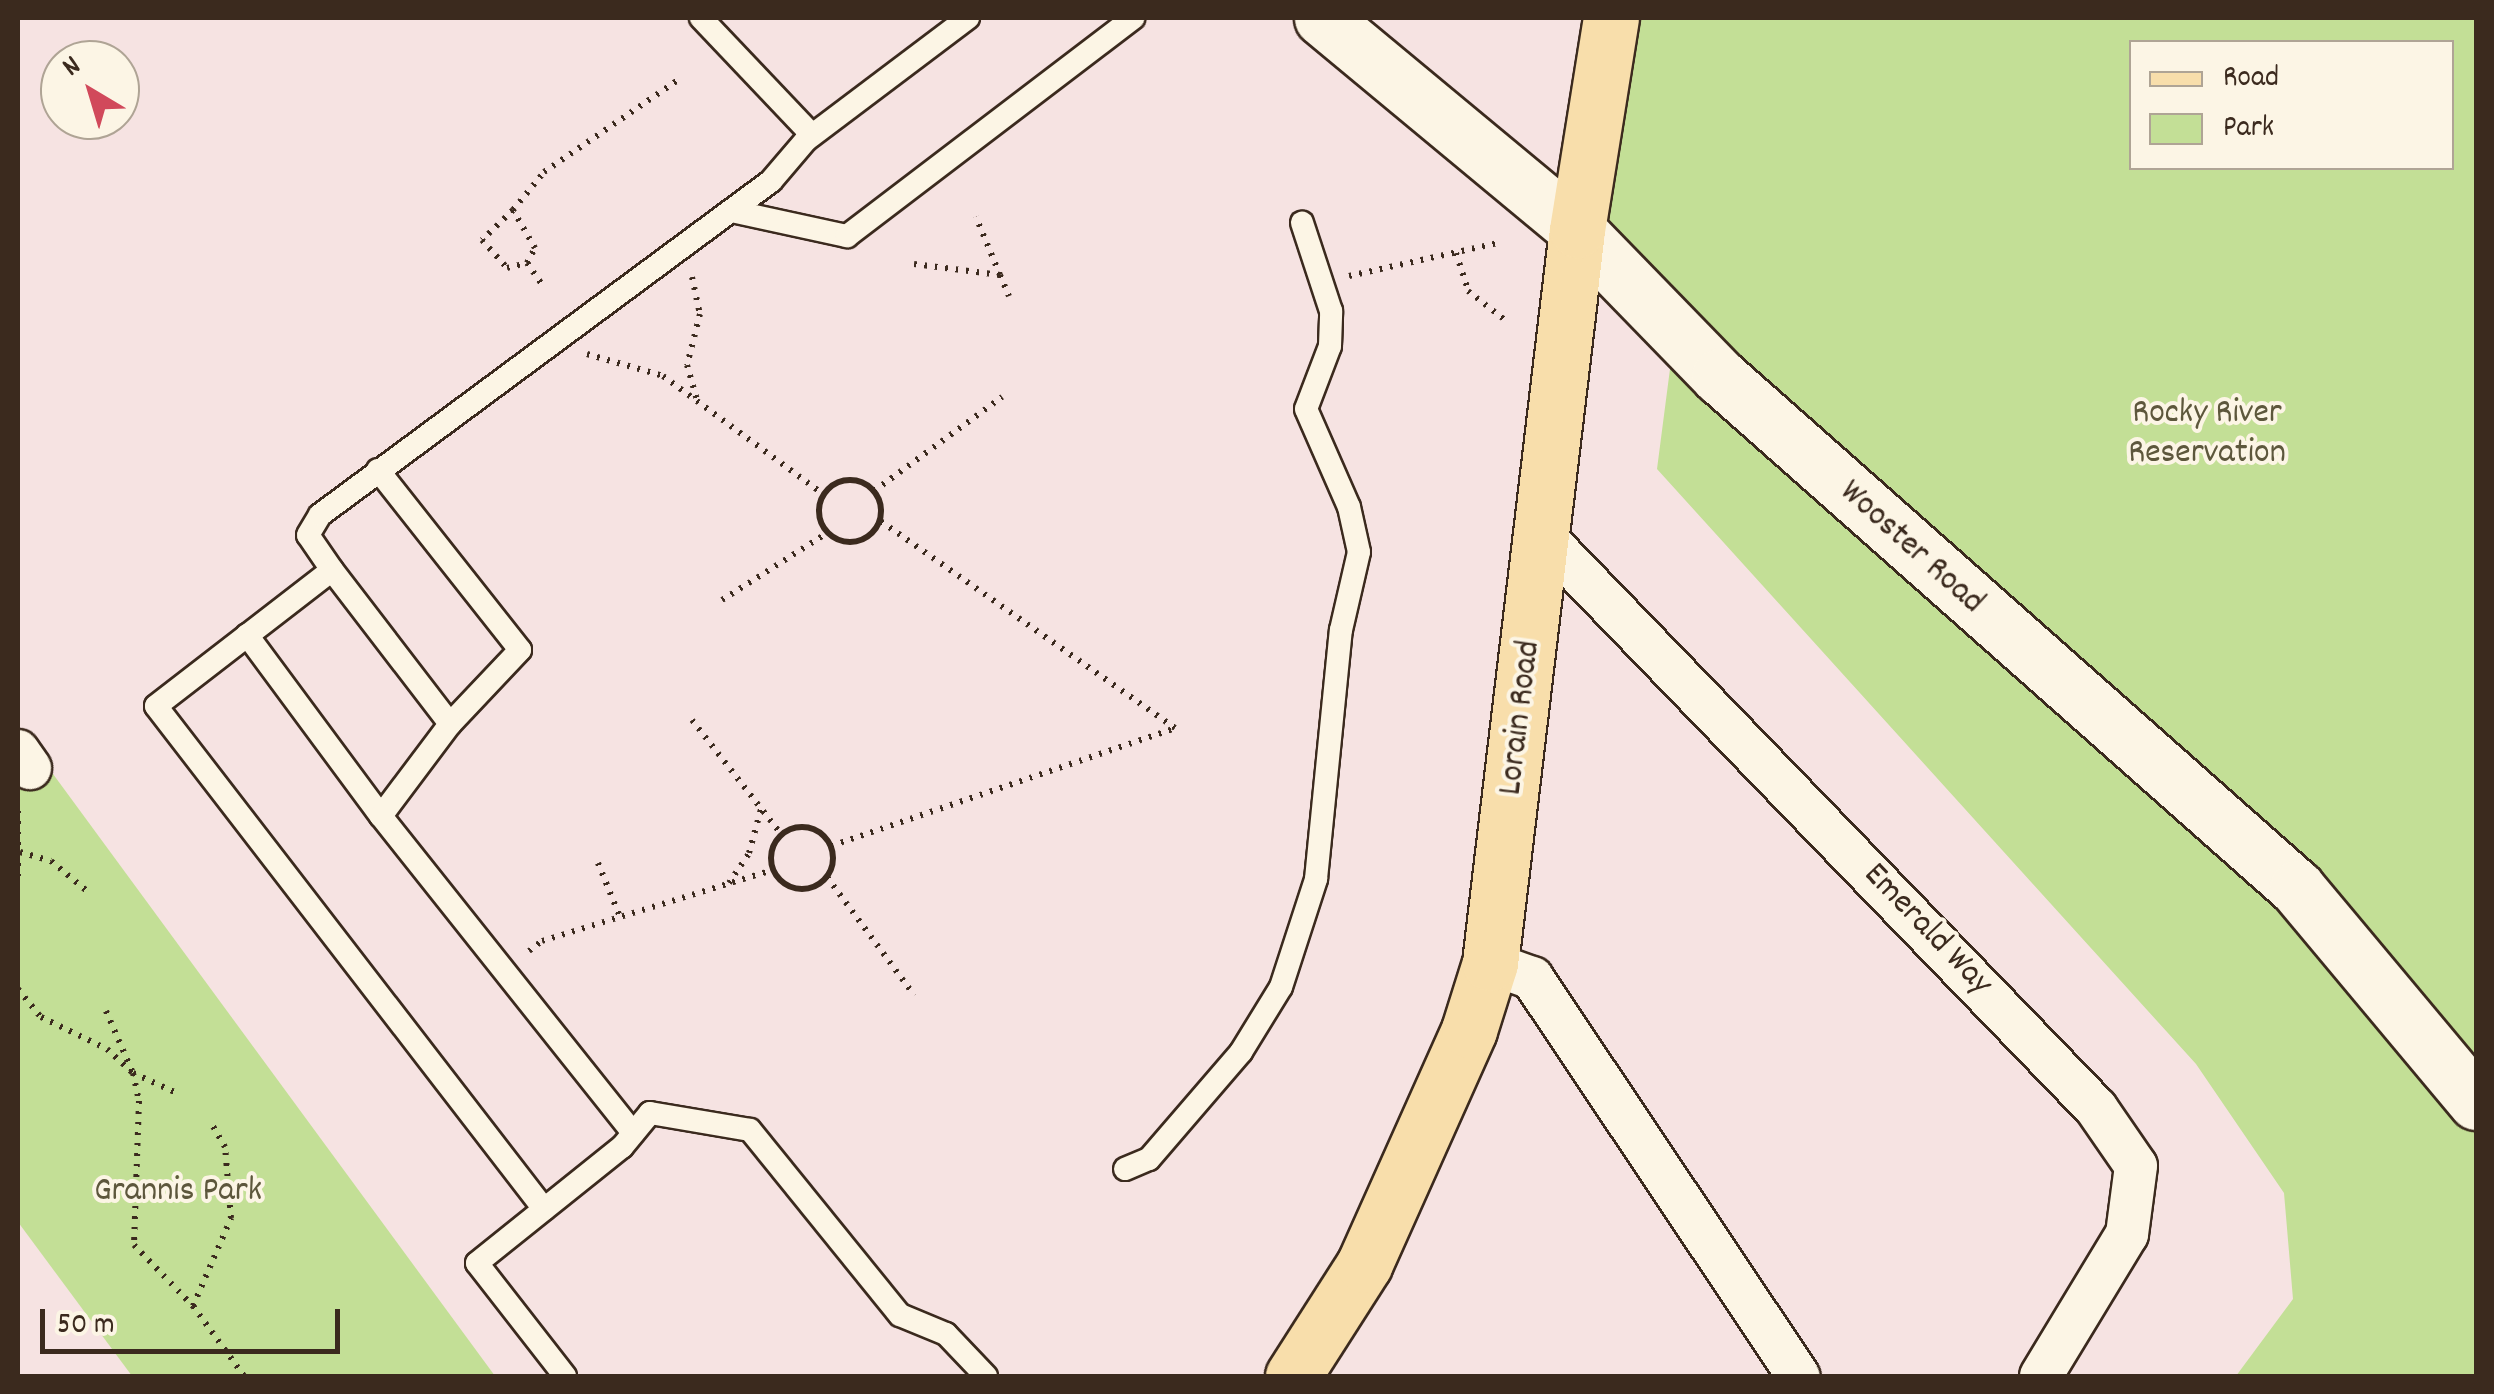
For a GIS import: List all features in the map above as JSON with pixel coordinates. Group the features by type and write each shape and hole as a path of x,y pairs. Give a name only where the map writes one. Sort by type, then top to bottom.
{"main road":[{"name":"Lorain Road","path":"1293,1376 1364,1265 1469,1030 1490,963 1576,230 1611,18"}],"street":[{"name":"Wooster Road","path":"1322,18 1576,230 1719,376 2297,888 2476,1102"},
{"name":"Emerald Way","path":"1543,536 2096,1108 2136,1166 2127,1234 2041,1376"},
{"path":"1490,963 1532,978 1798,1376"}],"lane":[{"path":"700,18 812,135"},
{"path":"450,724 308,535 320,515 732,211 798,157 812,135 968,18"},
{"path":"732,211 847,236 1132,18"},
{"path":"1125,1169 1149,1159 1241,1052 1280,986 1316,879 1341,630 1360,552 1349,507 1306,408 1330,346 1323,281 1302,223"},
{"path":"378,470 520,650 450,724 381,816"},
{"path":"332,570 156,706 544,1210"},
{"path":"247,635 381,816 633,1133"},
{"path":"565,1376 477,1263 544,1210 650,1114 750,1130 900,1315 946,1334 986,1376"}],"path":[{"path":"513,210 536,248 527,263 507,268 482,240 544,172 678,80"},
{"path":"976,217 1010,296"},
{"path":"1323,281 1498,244"},
{"path":"1456,252 1468,291 1505,320"},
{"path":"527,263 544,287"},
{"path":"914,264 1000,275"},
{"path":"691,270 700,314 687,365 698,402"},
{"path":"582,351 627,371 662,376 823,494"},
{"path":"874,491 1002,398"},
{"path":"874,491 848,480 823,494 818,514 827,533 856,542 880,520"},
{"path":"831,846 1175,728 880,520 874,491"},
{"path":"722,600 827,533"},
{"path":"692,720 782,834"},
{"path":"18,876 18,802 42,784 24,760"},
{"path":"729,884 749,853 761,808"},
{"path":"827,877 798,889 773,870 771,851 782,834 809,827 831,846"},
{"path":"831,846 827,877 914,995"},
{"path":"20,852 52,860 87,891"},
{"path":"598,863 620,917"},
{"path":"504,971 542,941 773,870"},
{"path":"18,989 41,1017 107,1049 133,1073 178,1094"},
{"path":"106,1011 133,1073 137,1140 134,1245 193,1306 244,1376"},
{"path":"193,1306 231,1218 225,1147 211,1123"}],"green space":[{"name":"Rocky River Reservation","path":"1626,18 2476,18 2476,1376 2236,1376 2293,1299 2284,1193 2196,1064 1657,469 1677,315 1580,227"},
{"name":"Grannis Park","path":"42,759 495,1376 132,1376 18,1222 18,777"}]}
